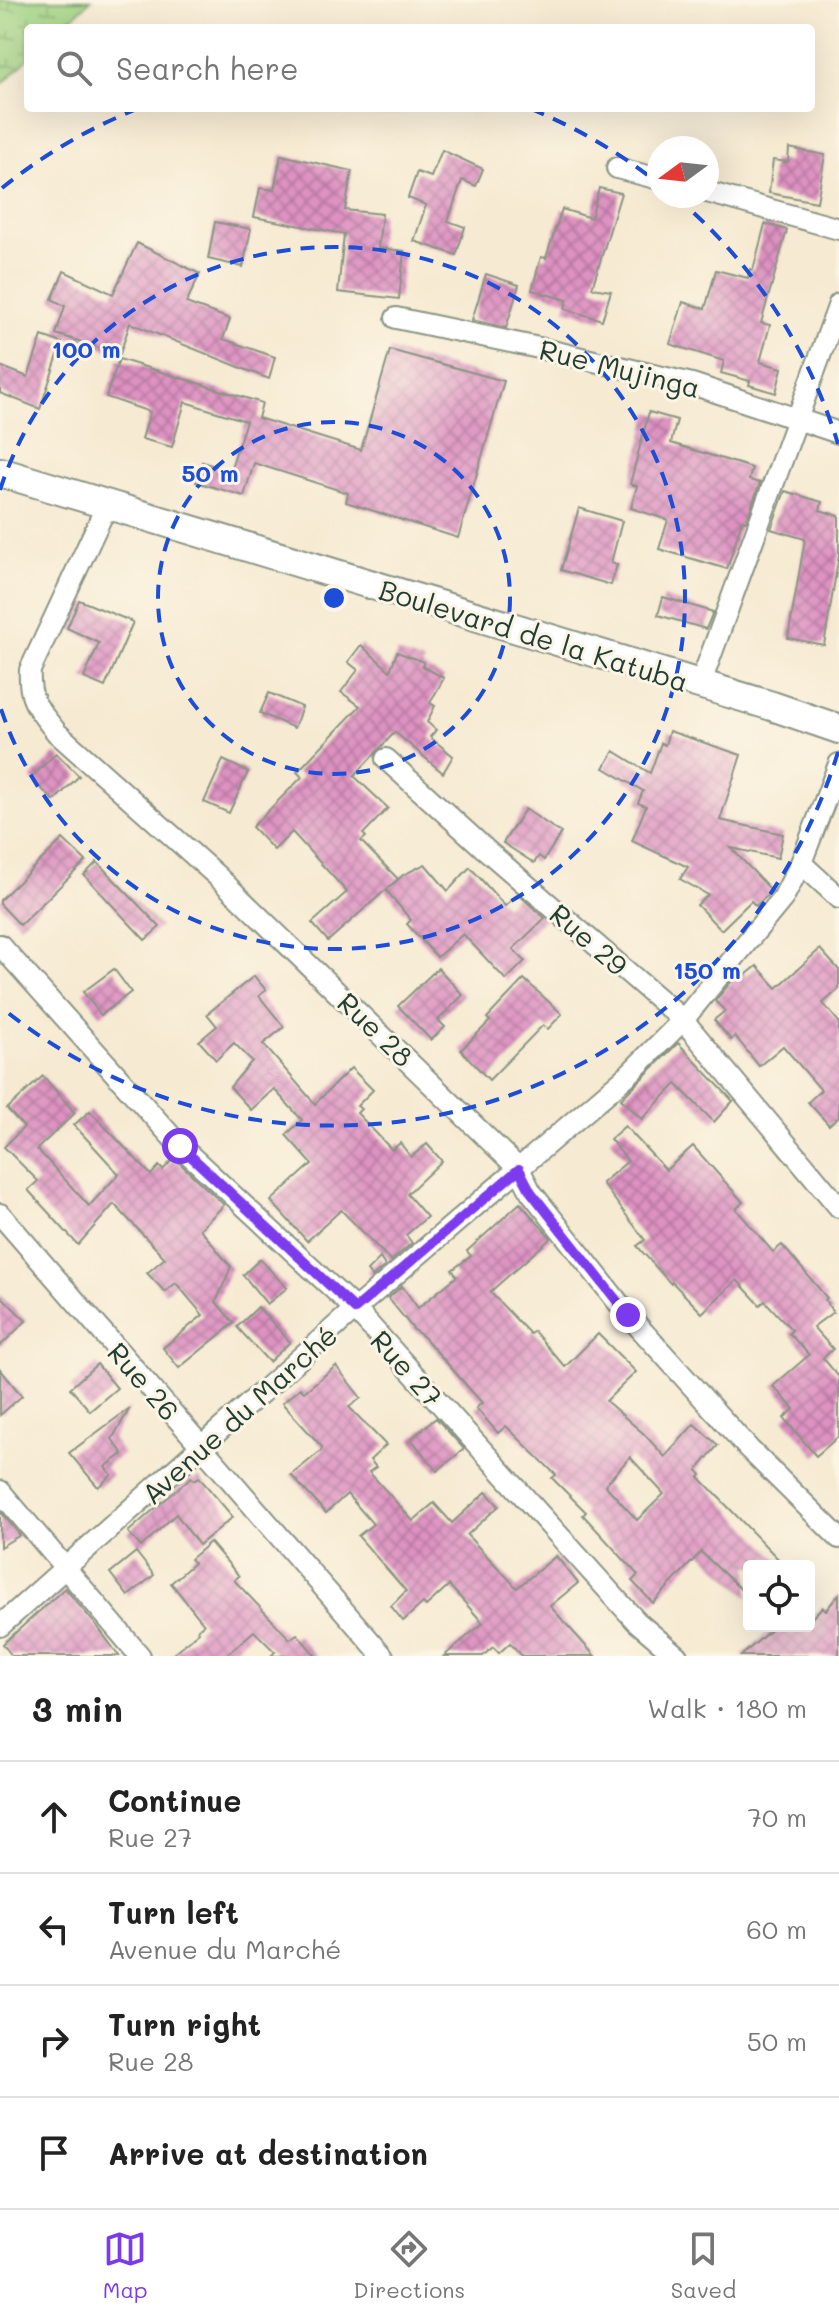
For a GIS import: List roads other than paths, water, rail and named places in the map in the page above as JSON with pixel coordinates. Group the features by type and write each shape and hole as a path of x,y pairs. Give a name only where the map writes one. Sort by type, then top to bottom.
{"street":[{"path":"617,168 647,176"},
{"path":"719,195 839,229"},
{"path":"700,685 839,304"},
{"name":"Rue Mujinga","path":"396,318 692,384 839,433"},
{"name":"Boulevard de la Katuba","path":"0,472 839,729"},
{"name":"Rue 28","path":"107,505 30,670 29,689 36,707 57,733 217,876 519,1169 531,1192 628,1315 749,1449 839,1538"},
{"name":"Rue 29","path":"386,759 683,1020 839,1207"},
{"name":"Avenue du Marché","path":"0,1626 355,1309 629,1074 683,1020 783,898 801,863 839,764"},
{"path":"801,863 839,898"},
{"name":"Rue 27","path":"0,945 180,1146 355,1309 636,1621 677,1656"},
{"name":"Rue 26","path":"0,1214 383,1656"},
{"path":"0,1491 140,1656"}]}
